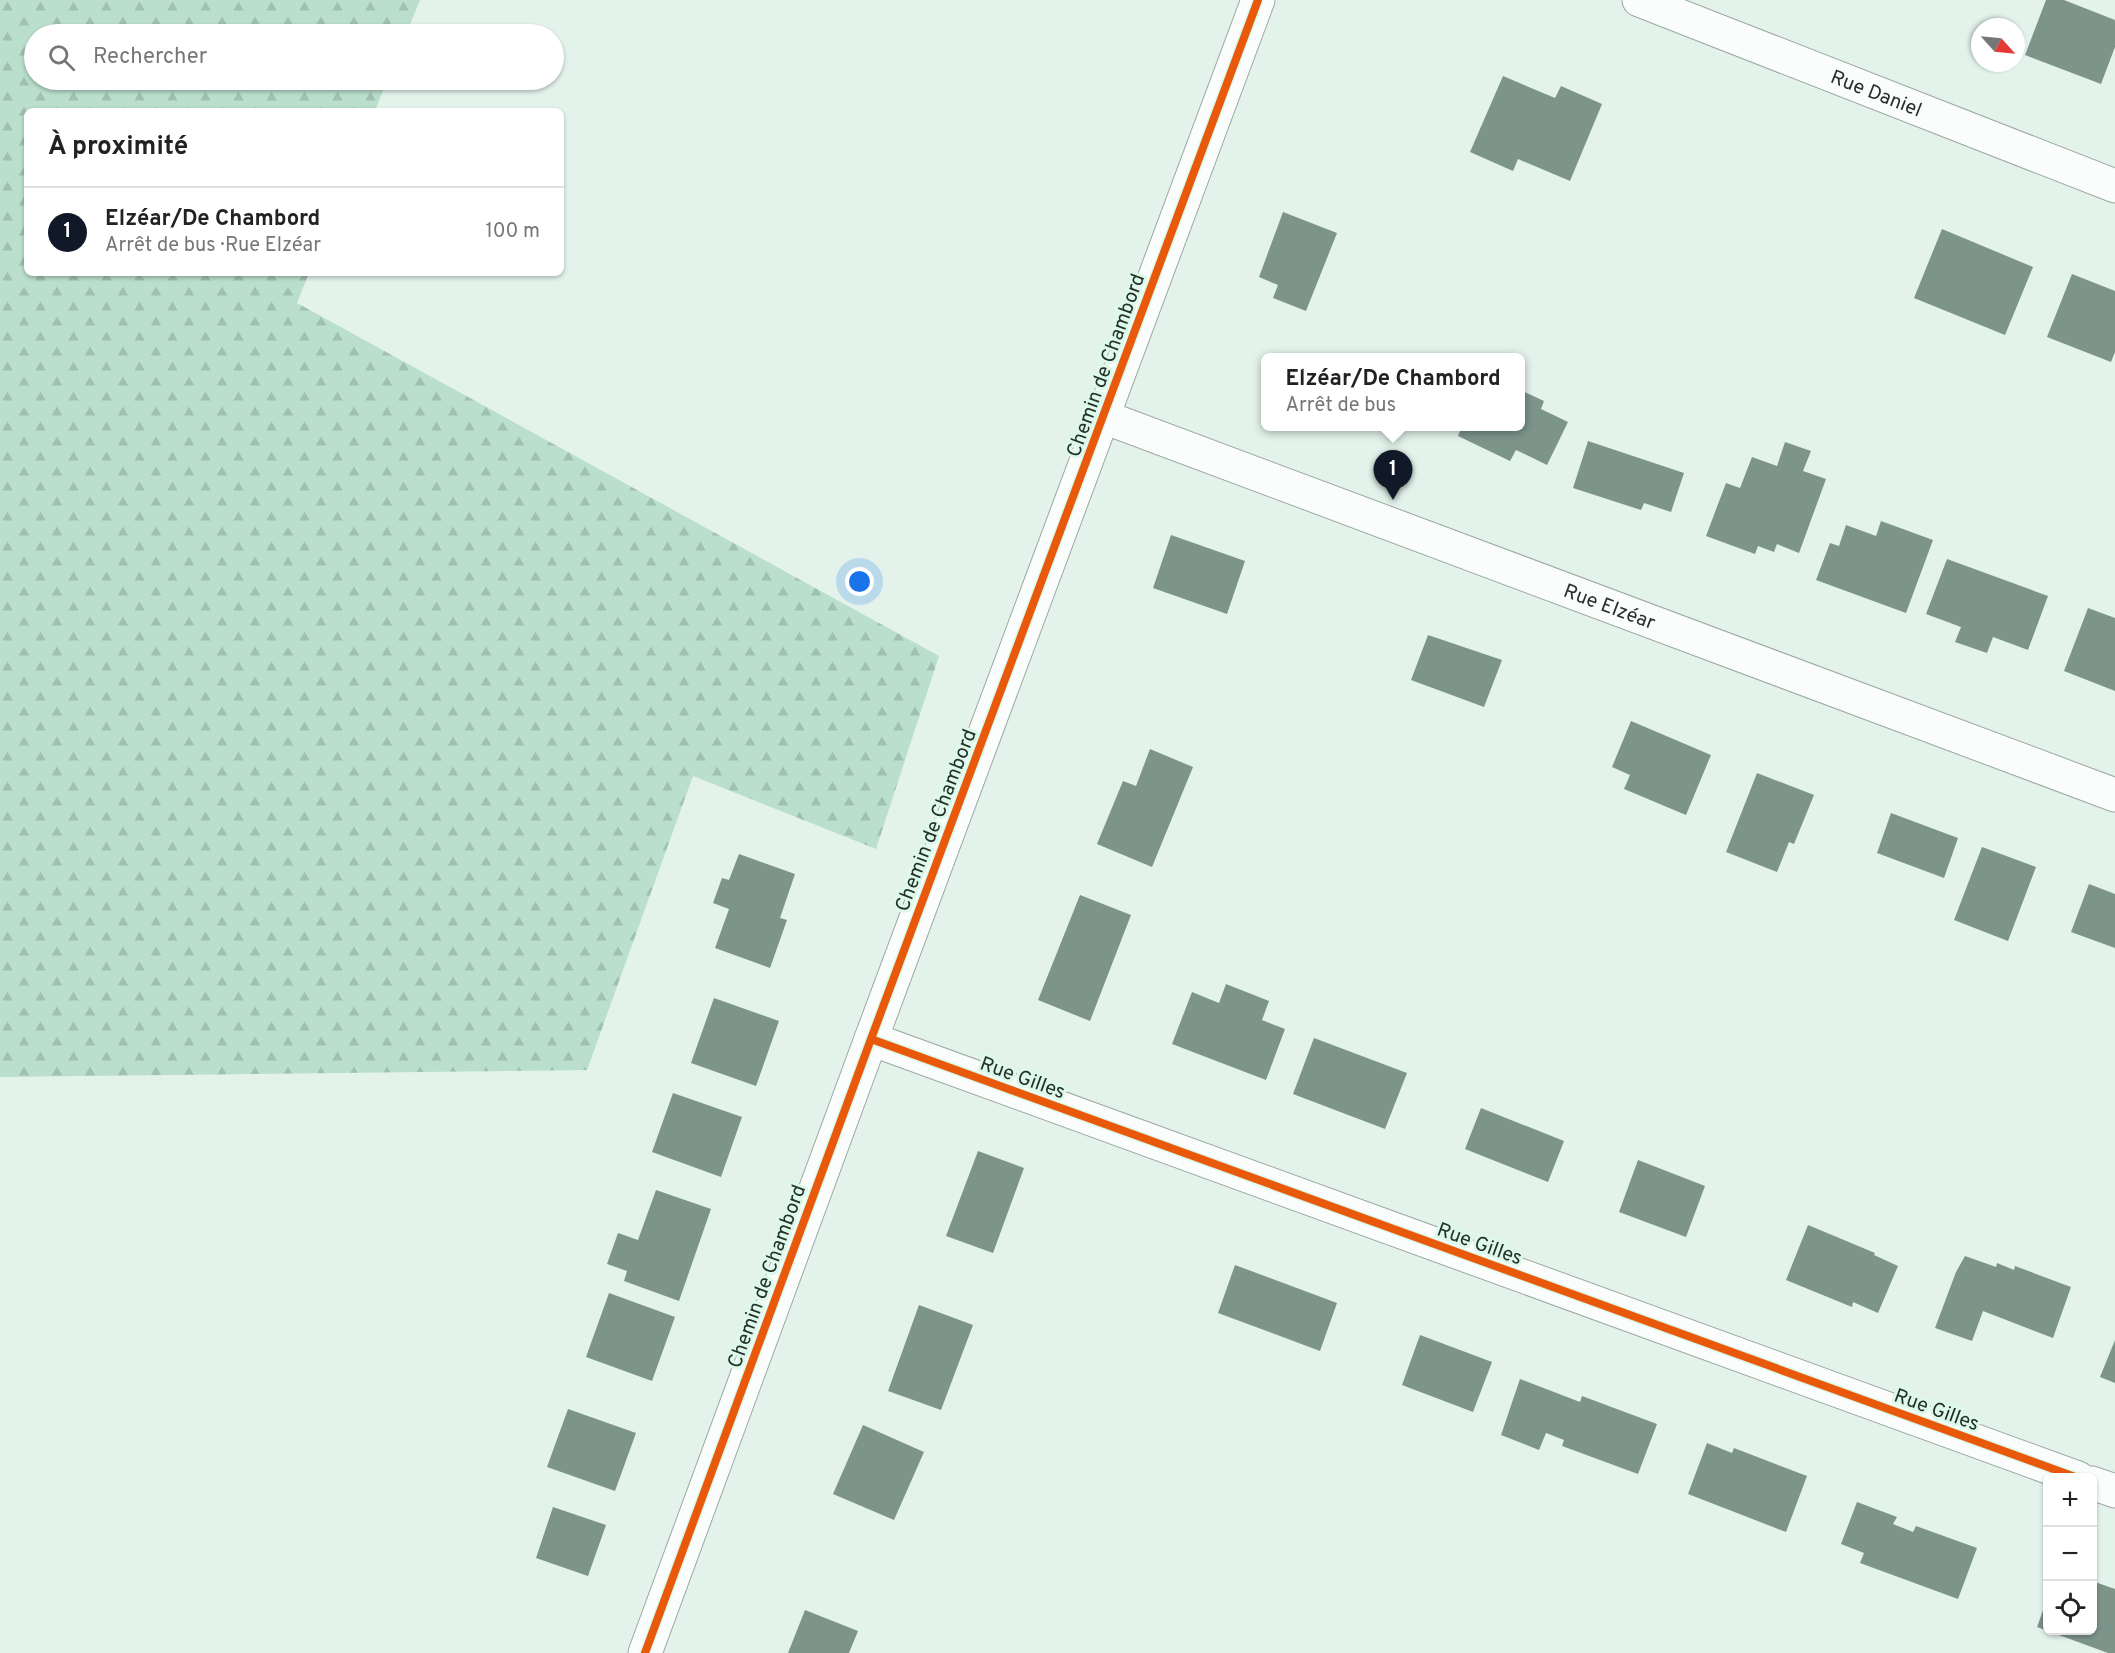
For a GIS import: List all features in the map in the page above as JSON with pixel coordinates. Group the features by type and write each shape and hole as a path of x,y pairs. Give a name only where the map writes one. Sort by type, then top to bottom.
{"street":[{"name":"Chemin de Chambord","path":"645,1653 1258,0"},
{"name":"Rue Daniel","path":"1639,0 2115,186"},
{"name":"Rue Elzéar","path":"1104,417 2115,795"},
{"name":"Rue Gilles","path":"871,1039 2064,1473"},
{"path":"2097,1485 2115,1491"}],"green space":[{"path":"0,0 420,0 410,24 24,24 24,90 383,90 376,108 24,108 24,276 308,276 297,303 939,656 876,849 693,776 587,1070 0,1077"}],"building":[{"path":"2046,0 2064,0 2115,20 2115,47 2101,84 2025,55"},
{"path":"1503,76 1555,98 1561,86 1602,104 1570,181 1518,159 1513,171 1470,152"},
{"path":"1283,212 1337,233 1306,311 1273,298 1278,285 1259,277"},
{"path":"1942,229 2033,267 2005,335 1914,298"},
{"path":"2072,274 2115,291 2115,352 2111,362 2047,337"},
{"path":"1525,392 1544,401 1541,409 1568,422 1547,465 1516,450 1510,461 1458,436 1460,431 1525,431"},
{"path":"1588,441 1684,473 1671,512 1644,503 1641,510 1573,488"},
{"path":"1785,442 1811,451 1803,471 1826,479 1799,553 1777,544 1774,552 1758,546 1755,554 1706,536 1726,483 1740,488 1752,457 1777,466"},
{"path":"1881,521 1933,540 1906,613 1816,580 1830,543 1839,546 1846,525 1876,536"},
{"path":"1171,535 1245,561 1227,614 1153,588"},
{"path":"1947,559 2048,596 2028,650 1993,637 1987,653 1955,642 1961,627 1926,614"},
{"path":"2088,608 2115,618 2115,691 2064,671"},
{"path":"1428,635 1502,660 1484,707 1411,680"},
{"path":"1631,721 1711,755 1686,815 1624,789 1630,775 1612,767"},
{"path":"1150,749 1193,767 1152,867 1097,844 1123,781 1136,786"},
{"path":"1757,773 1814,795 1794,844 1789,842 1777,872 1726,852"},
{"path":"1891,813 1958,838 1944,878 1877,853"},
{"path":"1982,847 2036,867 2008,941 1954,920"},
{"path":"739,854 795,874 780,918 787,920 770,968 715,948 729,909 713,903 722,878 729,880"},
{"path":"2089,884 2115,894 2115,948 2071,932"},
{"path":"1080,895 1131,915 1090,1021 1038,1000"},
{"path":"1226,984 1269,1001 1262,1020 1285,1029 1266,1080 1172,1044 1192,992 1219,1003"},
{"path":"714,998 779,1021 756,1086 691,1063"},
{"path":"1314,1038 1407,1073 1385,1129 1293,1094"},
{"path":"673,1093 742,1117 721,1177 652,1152"},
{"path":"1481,1108 1564,1141 1548,1182 1465,1149"},
{"path":"978,1151 1024,1168 993,1253 946,1236"},
{"path":"1638,1160 1705,1186 1686,1237 1619,1212"},
{"path":"656,1190 711,1209 679,1301 624,1281 627,1271 607,1264 618,1233 638,1240"},
{"path":"1808,1225 1875,1253 1874,1255 1898,1266 1878,1313 1853,1302 1852,1307 1786,1280"},
{"path":"1965,1256 1996,1267 1997,1263 2014,1270 2015,1266 2071,1287 2053,1338 1983,1311 1972,1341 1935,1328 1956,1272"},
{"path":"1235,1265 1337,1303 1320,1351 1218,1313"},
{"path":"609,1293 675,1317 652,1381 586,1357"},
{"path":"919,1305 973,1325 941,1410 888,1391"},
{"path":"1420,1335 1492,1362 1473,1412 1402,1385"},
{"path":"2115,1340 2115,1383 2100,1377"},
{"path":"1520,1379 1580,1402 1582,1396 1657,1424 1638,1474 1562,1446 1564,1440 1546,1433 1539,1450 1501,1435"},
{"path":"568,1409 636,1433 615,1491 547,1467"},
{"path":"863,1425 924,1452 894,1520 833,1494"},
{"path":"1707,1443 1732,1453 1734,1448 1807,1476 1786,1532 1688,1494"},
{"path":"1857,1502 1897,1517 1893,1524 1913,1532 1916,1526 1977,1548 1958,1599 1860,1563 1864,1553 1841,1544"},
{"path":"553,1507 606,1525 588,1576 536,1558"},
{"path":"2097,1583 2115,1589 2115,1653 2108,1653 2059,1635 2097,1635"},
{"path":"805,1610 858,1631 849,1653 788,1653"},
{"path":"2043,1610 2043,1629 2037,1627"}],"cycle path":[{"path":"645,1653 1258,0"},
{"path":"871,1039 2064,1473"}],"place":[{"name":"Elzéar/De Chambord","path":"1393,500"}]}
